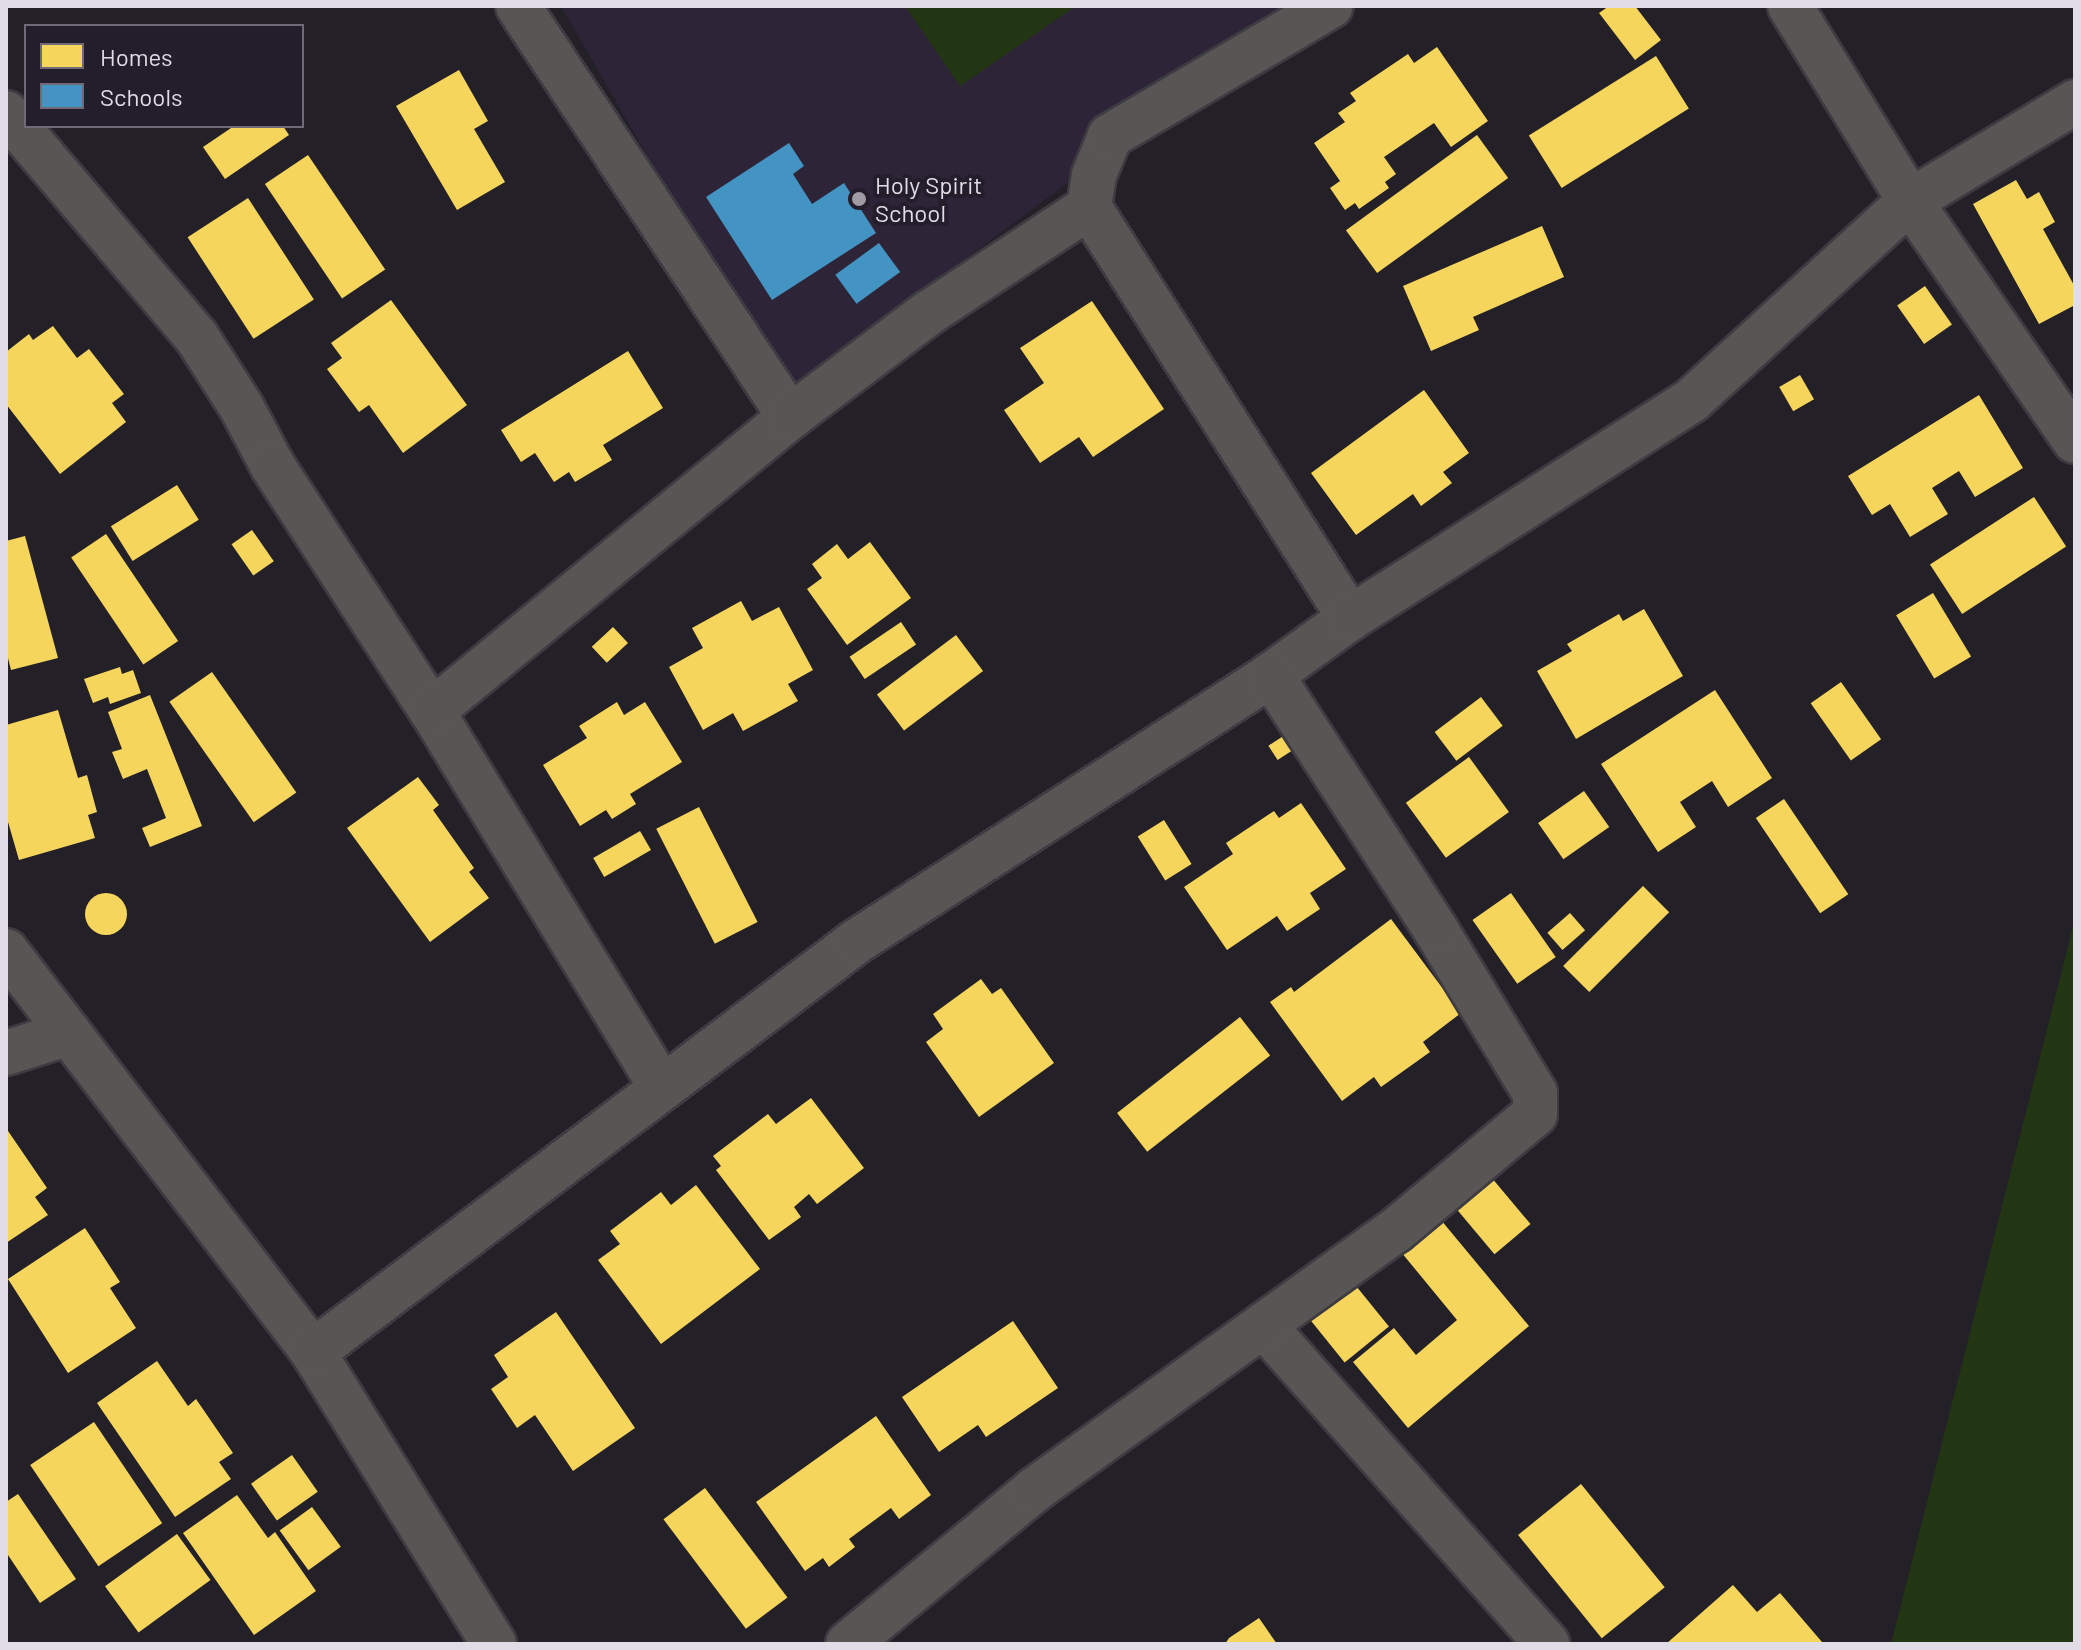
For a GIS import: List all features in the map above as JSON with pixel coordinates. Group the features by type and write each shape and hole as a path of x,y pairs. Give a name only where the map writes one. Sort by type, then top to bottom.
{"street":[{"path":"518,6 790,417"},
{"path":"1331,6 1110,136 1094,175 1089,207 1350,618"},
{"path":"1790,6 1910,201 2075,441"},
{"path":"313,1352 857,941 1271,675 1350,618 1692,400 1910,201 2075,102"},
{"path":"6,113 196,336 242,408 272,465 432,711 662,1088"},
{"path":"432,711 790,417 930,312 1089,207"},
{"path":"848,1644 1034,1490 1395,1231 1535,1114 1535,1093 1436,930 1271,675"},
{"path":"6,951 313,1352 494,1644"},
{"path":"6,1053 69,1033"},
{"path":"1264,1326 1547,1644"}],"shaded area":[{"name":"Holy Spirit School","path":"561,6 1308,6 784,392"}],"green space":[{"path":"905,6 1076,6 960,86"},
{"path":"2075,919 2075,1644 1891,1644"}],"building: Homes":[{"path":"1609,6 1635,6 1661,40 1635,60 1599,13"},
{"path":"1437,47 1488,121 1451,147 1434,123 1384,157 1396,174 1385,182 1389,188 1359,209 1355,203 1345,210 1330,188 1340,181 1314,143 1345,122 1338,113 1356,101 1350,93 1408,54 1414,63"},
{"path":"1656,56 1689,109 1562,188 1529,135"},
{"path":"459,70 488,121 474,129 505,182 457,210 396,106"},
{"path":"231,128 284,128 289,135 225,179 203,147"},
{"path":"1477,135 1508,178 1377,273 1346,230"},
{"path":"308,155 385,269 342,298 265,184"},
{"path":"2016,180 2027,199 2039,192 2055,222 2043,229 2075,287 2075,305 2039,324 1973,204"},
{"path":"248,198 314,299 254,339 188,237"},
{"path":"1542,226 1564,277 1473,317 1479,330 1431,351 1403,286"},
{"path":"1925,286 1952,325 1924,344 1897,306"},
{"path":"391,300 467,405 403,453 369,405 359,412 327,369 342,358 331,343"},
{"path":"1092,301 1164,409 1093,457 1079,437 1040,463 1004,410 1044,383 1020,348"},
{"path":"53,326 77,358 89,349 124,394 112,403 126,422 60,474 6,404 6,352 29,334 33,340"},
{"path":"628,351 663,408 603,445 612,460 575,482 569,472 554,482 535,453 521,462 501,430"},
{"path":"1800,375 1814,399 1793,411 1779,387"},
{"path":"1424,390 1469,453 1443,472 1452,483 1421,506 1413,494 1356,535 1311,473"},
{"path":"1979,395 2023,468 1975,497 1959,471 1932,488 1948,514 1910,537 1890,504 1872,515 1848,476"},
{"path":"177,485 199,520 133,561 111,526"},
{"path":"2034,497 2066,546 1962,614 1930,565"},
{"path":"252,530 274,561 253,575 232,544"},
{"path":"106,534 178,641 143,664 71,557"},
{"path":"25,536 58,658 11,670 6,650 6,541"},
{"path":"870,542 911,598 847,645 807,589 822,578 812,564 837,544 848,559"},
{"path":"1933,593 1971,656 1934,679 1896,615"},
{"path":"741,601 752,621 779,607 813,670 788,684 798,701 743,731 733,713 703,730 669,667 703,648 692,628"},
{"path":"1644,609 1683,676 1576,739 1537,671 1572,651 1567,644 1619,614 1623,621"},
{"path":"901,622 916,644 865,679 850,657"},
{"path":"613,627 628,643 607,663 592,647"},
{"path":"956,635 983,671 904,731 877,695"},
{"path":"120,667 122,674 133,670 141,693 110,704 108,697 93,703 84,679"},
{"path":"212,672 296,792 254,822 169,702"},
{"path":"1841,682 1881,739 1851,761 1811,703"},
{"path":"1715,690 1772,778 1728,807 1712,781 1680,802 1696,827 1658,852 1601,764"},
{"path":"150,695 202,826 150,847 142,828 166,818 147,769 123,779 112,752 122,749 108,712"},
{"path":"1481,697 1503,726 1456,761 1435,732"},
{"path":"617,702 624,715 645,702 682,762 630,794 636,804 612,819 606,810 580,826 543,765 587,738 579,726"},
{"path":"58,710 78,778 87,775 97,812 88,815 95,838 19,860 6,815 6,725"},
{"path":"1291,731 1300,745 1278,760 1268,746"},
{"path":"1469,757 1509,812 1446,858 1406,803"},
{"path":"418,777 439,805 433,810 474,868 469,872 489,898 430,942 347,828"},
{"path":"1584,791 1609,827 1563,859 1538,823"},
{"path":"1784,799 1848,894 1820,913 1756,818"},
{"path":"1301,803 1346,869 1310,893 1320,909 1287,931 1277,916 1227,950 1184,887 1233,854 1226,843 1274,811 1279,818"},
{"path":"699,807 758,922 715,944 656,829"},
{"path":"1164,820 1192,864 1165,881 1138,836"},
{"path":"640,831 651,850 604,877 593,858"},
{"path":"1643,886 1669,912 1589,992 1563,966"},
{"path":"106,893 121,899 127,914 121,929 106,935 91,929 85,914 91,899"},
{"path":"1511,893 1556,957 1517,984 1472,920"},
{"path":"1570,913 1585,930 1562,950 1547,933"},
{"path":"1391,919 1461,1013 1423,1042 1430,1052 1381,1087 1374,1077 1342,1101 1270,1002 1291,987 1294,992"},
{"path":"981,979 992,994 1001,988 1054,1063 979,1117 926,1042 943,1029 933,1014"},
{"path":"1240,1017 1270,1056 1147,1152 1117,1113"},
{"path":"811,1098 864,1168 817,1204 809,1194 794,1207 801,1217 769,1240 716,1170 721,1166 713,1156 768,1114 776,1124"},
{"path":"6,1128 47,1188 35,1197 48,1215 6,1243"},
{"path":"1481,1165 1530,1224 1494,1254 1445,1195"},
{"path":"696,1185 760,1269 661,1344 598,1260 620,1244 610,1231 661,1192 671,1205"},
{"path":"1431,1208 1529,1326 1408,1428 1353,1362 1394,1328 1416,1355 1457,1320 1392,1241"},
{"path":"85,1228 120,1282 110,1288 136,1328 68,1373 8,1279"},
{"path":"1348,1276 1389,1327 1345,1362 1304,1312"},
{"path":"556,1312 635,1428 573,1471 535,1415 517,1428 491,1389 508,1377 494,1355"},
{"path":"1013,1321 1058,1388 986,1437 978,1425 939,1452 902,1397"},
{"path":"157,1361 188,1406 196,1399 233,1453 219,1462 231,1479 175,1517 97,1403"},
{"path":"876,1416 931,1495 899,1519 891,1508 849,1539 855,1547 829,1567 823,1558 805,1571 756,1502"},
{"path":"94,1422 162,1523 98,1566 30,1465"},
{"path":"292,1455 318,1492 277,1521 251,1484"},
{"path":"1581,1484 1665,1587 1602,1638 1518,1535"},
{"path":"705,1488 787,1597 746,1629 663,1519"},
{"path":"18,1494 76,1579 40,1603 6,1552 6,1502"},
{"path":"237,1495 268,1538 275,1532 316,1591 254,1635 183,1533"},
{"path":"312,1507 341,1547 308,1570 280,1531"},
{"path":"177,1534 211,1580 139,1632 105,1586"},
{"path":"1733,1585 1757,1612 1780,1593 1822,1642 1666,1644"},
{"path":"1259,1618 1277,1644 1225,1644 1229,1638"}],"building: Schools":[{"path":"789,143 804,166 793,174 812,204 844,183 876,233 772,300 706,197"},
{"path":"879,243 900,272 856,304 835,275"}],"place":[{"name":"Holy Spirit School","path":"859,199"}]}
